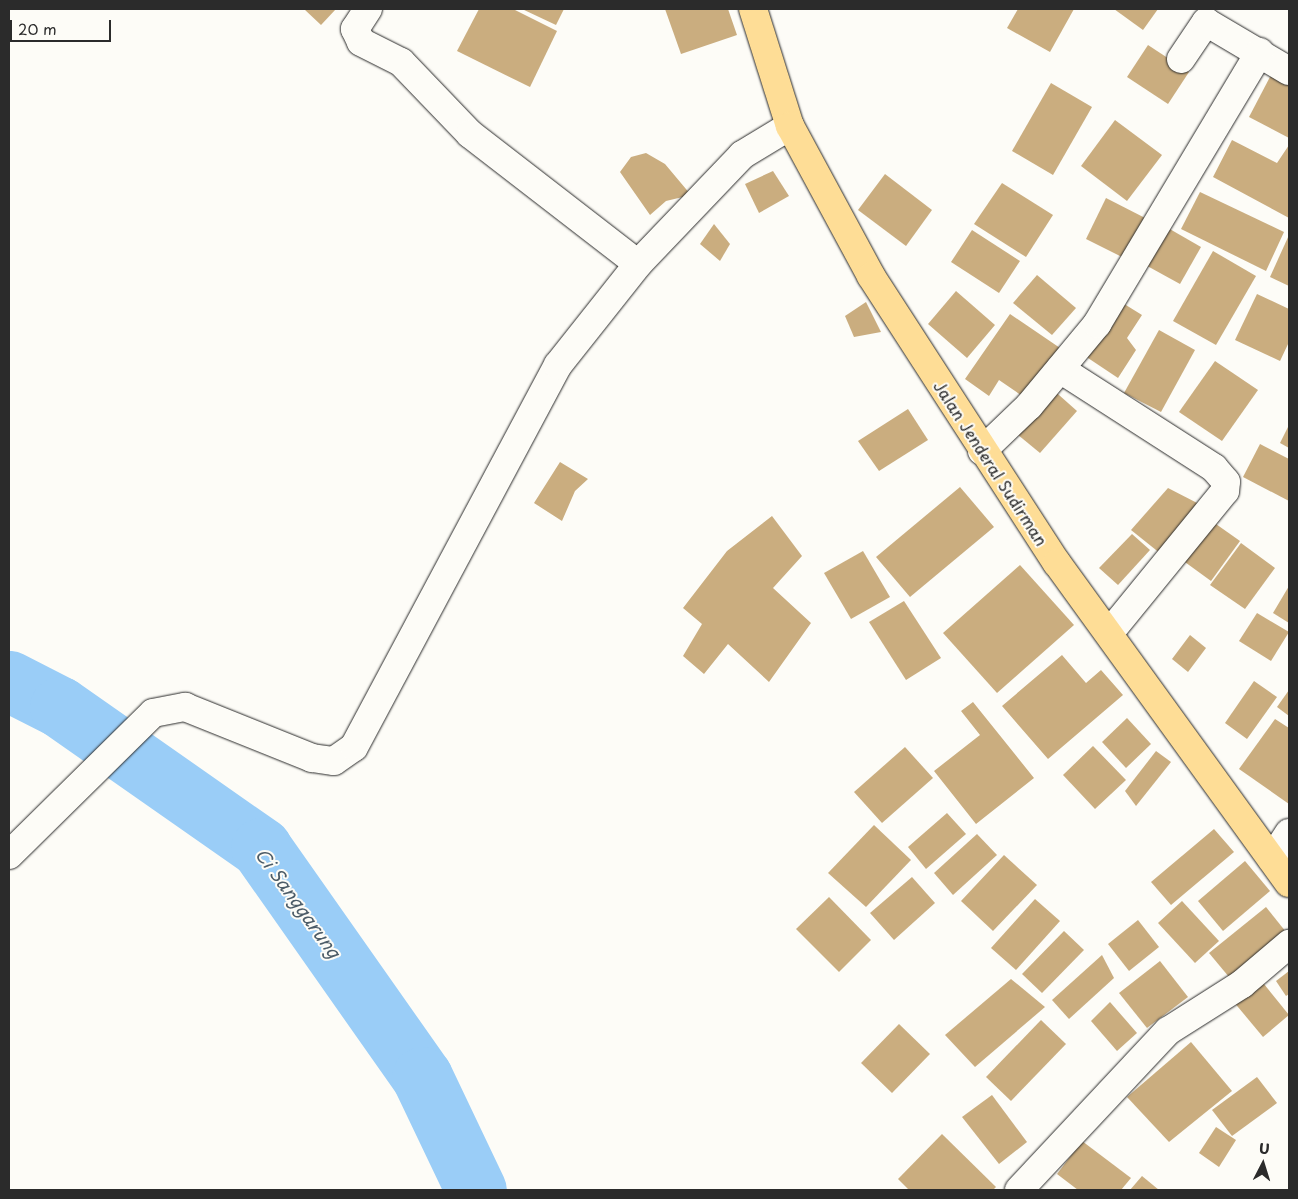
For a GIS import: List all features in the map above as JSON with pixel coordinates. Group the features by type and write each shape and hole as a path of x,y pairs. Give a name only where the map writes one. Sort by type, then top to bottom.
{"main road":[{"name":"Jalan Jenderal Sudirman","path":"753,9 790,126 871,276 982,450 1289,883"}],"street":[{"path":"368,9 355,29 361,42 401,62 470,134 638,264"},
{"path":"1181,60 1213,16 1260,52 1289,71"},
{"path":"982,450 1060,369 1097,324 1260,52"},
{"path":"9,855 154,713 185,707 312,758 334,761 354,747 558,365 638,264 742,155 790,126"},
{"path":"1060,369 1214,468 1226,482 1225,491 1110,632"},
{"path":"1272,859 1289,834"},
{"path":"1019,1190 1168,1031 1242,984 1289,944"}],"building":[{"path":"304,9 336,9 321,25"},
{"path":"479,9 513,9 557,31 530,87 457,51"},
{"path":"522,9 564,9 556,25"},
{"path":"665,9 728,9 737,35 681,54"},
{"path":"1018,9 1074,9 1050,52 1007,28"},
{"path":"1114,9 1158,9 1143,30"},
{"path":"1148,45 1189,72 1168,104 1127,77"},
{"path":"1271,75 1289,84 1289,138 1249,117"},
{"path":"1051,83 1092,107 1053,175 1012,151"},
{"path":"1115,120 1162,155 1127,201 1081,166"},
{"path":"1232,140 1277,163 1289,145 1289,218 1213,177"},
{"path":"646,153 665,164 691,195 666,201 650,215 620,172 631,157"},
{"path":"773,171 789,196 759,213 745,184"},
{"path":"885,174 932,210 906,246 858,210"},
{"path":"1002,183 1053,215 1026,257 974,224"},
{"path":"1200,192 1284,232 1266,271 1181,229"},
{"path":"1106,198 1151,221 1130,261 1086,239"},
{"path":"714,224 730,244 720,261 700,244"},
{"path":"1161,224 1201,247 1180,284 1140,262"},
{"path":"972,230 1020,261 999,293 951,262"},
{"path":"1289,235 1289,286 1270,277"},
{"path":"1213,251 1256,276 1216,345 1173,321"},
{"path":"1037,275 1076,308 1052,335 1013,303"},
{"path":"956,291 995,325 967,358 928,324"},
{"path":"1257,294 1289,309 1289,342 1280,361 1235,340"},
{"path":"866,302 881,332 854,337 845,316"},
{"path":"1121,302 1142,315 1127,338 1136,350 1118,378 1085,356"},
{"path":"1010,314 1063,350 1028,400 999,380 989,396 965,379"},
{"path":"1159,330 1195,350 1161,412 1124,393"},
{"path":"1215,361 1258,390 1222,441 1179,412"},
{"path":"1050,387 1077,411 1040,453 1012,430"},
{"path":"908,409 928,440 879,471 858,441"},
{"path":"1289,425 1289,448 1280,443"},
{"path":"1260,444 1289,459 1289,501 1243,477"},
{"path":"560,462 588,479 575,491 562,521 534,503"},
{"path":"960,487 994,527 910,597 876,557"},
{"path":"1168,488 1201,505 1161,554 1131,530"},
{"path":"772,516 802,556 773,588 811,623 769,682 728,644 704,674 683,656 702,624 683,608 727,551"},
{"path":"1206,517 1240,541 1211,581 1178,557"},
{"path":"1132,534 1150,550 1118,585 1099,568"},
{"path":"1241,543 1275,568 1245,609 1210,585"},
{"path":"863,551 890,597 851,619 824,573"},
{"path":"1020,565 1074,625 997,693 943,633"},
{"path":"1289,586 1289,623 1273,613"},
{"path":"904,601 941,658 906,680 869,622"},
{"path":"1257,613 1289,632 1271,661 1239,641"},
{"path":"1190,635 1206,648 1188,672 1172,659"},
{"path":"1062,655 1086,683 1101,670 1123,695 1048,759 1002,706"},
{"path":"1254,681 1277,697 1247,739 1225,723"},
{"path":"1289,690 1289,716 1277,707"},
{"path":"973,702 1034,778 976,824 934,771 980,735 961,711"},
{"path":"1127,718 1151,744 1126,768 1102,742"},
{"path":"1275,719 1289,728 1289,804 1239,769"},
{"path":"1093,746 1126,780 1095,809 1063,775"},
{"path":"905,747 933,778 882,823 854,792"},
{"path":"1156,751 1171,762 1136,806 1125,791"},
{"path":"947,813 966,834 926,869 908,847"},
{"path":"874,825 911,860 866,907 828,873"},
{"path":"1214,829 1234,852 1171,905 1151,882"},
{"path":"977,834 997,855 953,895 934,873"},
{"path":"1004,855 1037,885 993,931 961,901"},
{"path":"1245,861 1270,891 1223,931 1198,901"},
{"path":"912,877 935,903 894,940 870,913"},
{"path":"829,897 871,940 839,972 796,929"},
{"path":"1035,899 1060,921 1016,970 991,948"},
{"path":"1182,901 1219,941 1195,963 1158,923"},
{"path":"1266,907 1286,932 1229,977 1209,953"},
{"path":"1138,920 1159,947 1129,971 1108,944"},
{"path":"1064,931 1084,950 1042,993 1022,974"},
{"path":"1102,955 1114,978 1069,1019 1052,1000"},
{"path":"1160,961 1188,997 1147,1028 1119,993"},
{"path":"1289,971 1289,994 1286,996 1276,981"},
{"path":"1011,979 1045,1007 975,1067 945,1035"},
{"path":"1260,979 1289,1015 1263,1037 1233,1001"},
{"path":"1110,1002 1137,1033 1117,1051 1091,1021"},
{"path":"1041,1020 1066,1044 1011,1101 986,1077"},
{"path":"899,1024 930,1054 892,1093 861,1063"},
{"path":"1191,1042 1232,1091 1169,1142 1127,1097"},
{"path":"1257,1077 1277,1103 1232,1136 1212,1110"},
{"path":"992,1095 1027,1142 999,1164 962,1117"},
{"path":"1216,1127 1236,1140 1219,1167 1199,1153"},
{"path":"942,1134 996,1187 993,1190 909,1190 898,1179"},
{"path":"1082,1141 1131,1178 1121,1190 1078,1190 1057,1174"},
{"path":"1142,1176 1159,1190 1130,1190"}],"waterway":[{"name":"Ci Sanggarung","path":"9,681 60,707 261,848 422,1077 476,1190"}]}
